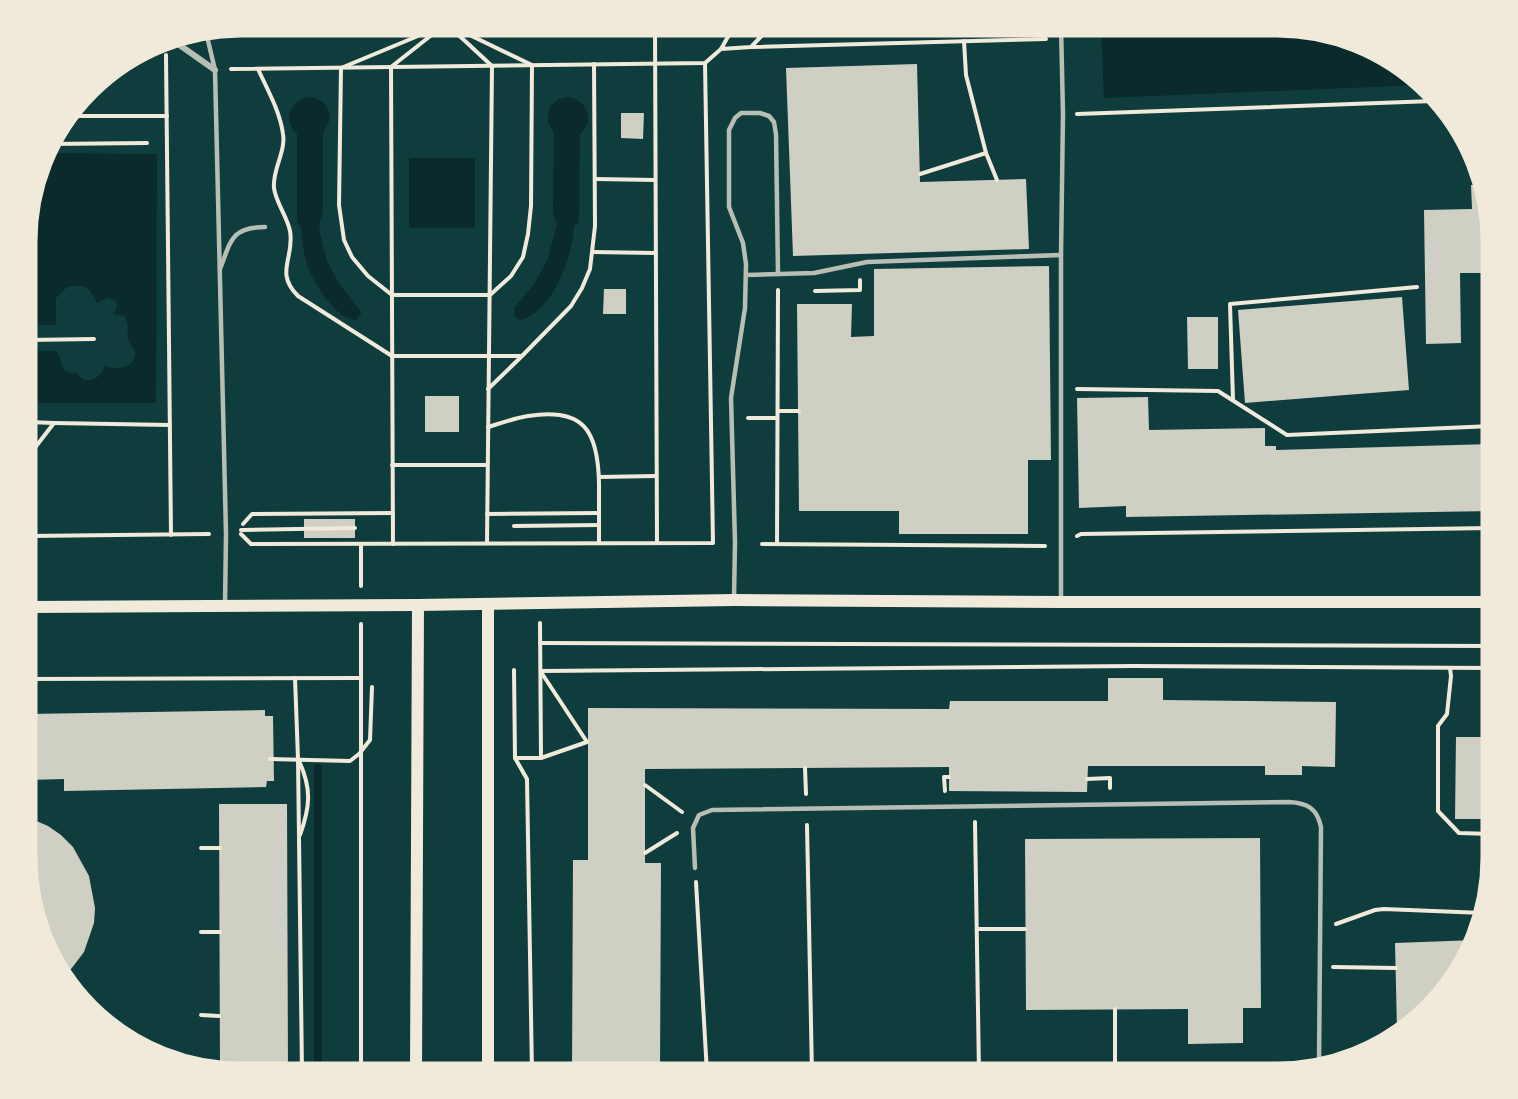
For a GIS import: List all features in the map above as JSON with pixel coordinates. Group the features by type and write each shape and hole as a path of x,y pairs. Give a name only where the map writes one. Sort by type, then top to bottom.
{"main road":[{"path":"36,607 418,605 734,600 1482,602"},
{"path":"488,604 488,1063"},
{"path":"416,1063 418,605"}],"street":[{"path":"181,46 215,70"}],"lane":[{"path":"1061,602 1063,546 1060,255 1062,38"},
{"path":"208,39 215,70 226,534 225,605"},
{"path":"734,600 735,542 730,398 745,308 746,274 743,243 729,207 728,141 729,130 735,118 741,113 751,112 769,116 774,122 778,274"},
{"path":"220,272 236,234 244,228 265,227"},
{"path":"746,274 814,273 867,262 1060,255"},
{"path":"695,868 693,828 699,815 711,810 1289,802 1307,804 1314,810 1321,827 1319,1058"}],"path":[{"path":"341,68 419,36"},
{"path":"391,67 430,36"},
{"path":"460,36 492,66 487,543"},
{"path":"471,36 532,65"},
{"path":"655,36 657,543"},
{"path":"215,70 705,63 721,49 728,36"},
{"path":"751,47 761,36"},
{"path":"721,49 1062,38"},
{"path":"964,41 966,75 986,153 998,180"},
{"path":"166,51 171,535"},
{"path":"236,532 251,544 713,543 705,63"},
{"path":"488,389 572,306 590,269 595,225 594,64"},
{"path":"341,68 339,205 344,240 352,257 368,276 392,295 489,295 511,276 523,257 528,234 531,206 532,65"},
{"path":"391,67 393,544"},
{"path":"258,69 281,123 284,137 274,188 290,229 291,238 286,265 286,277 290,288 298,296 392,356 522,356"},
{"path":"1063,114 1427,101"},
{"path":"77,117 167,116"},
{"path":"61,144 147,143"},
{"path":"920,174 986,153"},
{"path":"595,179 655,180"},
{"path":"592,252 656,253"},
{"path":"777,544 778,274"},
{"path":"1233,400 1230,304 1417,287"},
{"path":"36,340 94,339"},
{"path":"1061,389 1218,390 1287,435 1482,426"},
{"path":"778,411 799,411"},
{"path":"488,427 526,416 541,415 572,418 583,425 591,434 599,460 599,543"},
{"path":"741,418 777,418"},
{"path":"36,422 170,425"},
{"path":"36,446 54,423"},
{"path":"392,465 488,465"},
{"path":"599,477 656,476"},
{"path":"236,532 252,514 393,513"},
{"path":"487,514 599,513"},
{"path":"514,526 599,525"},
{"path":"236,532 355,528"},
{"path":"762,544 1063,546 1081,534 1482,528"},
{"path":"36,536 208,534"},
{"path":"540,623 541,759"},
{"path":"540,643 1482,646"},
{"path":"541,671 1121,666 1482,668"},
{"path":"1450,668 1447,714 1438,726 1438,810 1459,834 1482,834"},
{"path":"514,670 514,758 527,779 532,1063"},
{"path":"514,758 541,759 587,742 541,671"},
{"path":"295,678 302,1063"},
{"path":"36,679 360,678 361,1063"},
{"path":"270,759 350,760 359,754 370,740 372,687"},
{"path":"298,759 307,779 307,814 299,838"},
{"path":"805,768 812,1063"},
{"path":"1088,779 1110,778 1110,804"},
{"path":"645,785 695,821 645,853"},
{"path":"975,806 979,1063"},
{"path":"201,848 219,848"},
{"path":"695,868 706,1063"},
{"path":"1320,930 1375,910 1474,912"},
{"path":"977,929 1025,929"},
{"path":"201,932 219,932"},
{"path":"1319,967 1396,968"},
{"path":"1114,1009 1114,1063"},
{"path":"201,1015 219,1016"}],"water":[{"path":"1101,36 1290,36 1317,40 1355,52 1379,64 1410,85 1104,98"},
{"path":"310,97 324,104 330,119 323,133 323,213 319,224 320,233 327,261 340,285 360,310 361,314 356,320 348,318 333,307 314,281 306,260 301,226 297,222 297,134 292,128 289,117 290,111 297,102"},
{"path":"567,97 580,102 587,111 588,117 588,123 580,134 579,222 574,226 565,267 551,295 532,315 520,320 515,317 514,308 534,284 547,261 557,224 553,213 554,133 548,116 555,102"},
{"path":"56,153 157,154 156,403 36,403 36,351 57,351 64,370 76,373 84,380 97,377 105,366 120,368 129,365 135,352 128,340 128,326 124,316 114,314 117,305 115,300 107,298 97,303 88,289 82,286 66,288 56,298 56,325 36,325 38,215 43,188"},
{"path":"409,158 475,158 475,228 409,228"}],"building":[{"path":"917,64 920,182 1026,179 1029,249 793,256 786,68"},
{"path":"621,113 644,113 643,139 621,138"},
{"path":"1471,185 1474,185 1482,228 1482,273 1460,273 1461,343 1426,344 1424,210 1472,209"},
{"path":"1049,266 1051,460 1028,460 1028,534 899,534 899,511 799,511 797,304 852,304 851,337 874,336 874,269"},
{"path":"604,289 626,289 626,314 603,314"},
{"path":"1402,297 1409,390 1245,403 1238,310"},
{"path":"1187,317 1218,317 1218,369 1188,369"},
{"path":"425,396 459,396 459,432 425,432"},
{"path":"1148,397 1149,430 1265,428 1265,446 1276,446 1276,450 1482,444 1482,511 1126,517 1126,506 1079,508 1077,398"},
{"path":"304,519 355,519 355,538 304,538"},
{"path":"1108,678 1163,678 1163,700 1336,702 1335,767 1302,766 1302,775 1265,775 1265,766 1088,766 1087,792 949,791 949,767 645,769 645,863 661,863 660,1063 572,1063 573,860 588,860 588,708 949,709 950,701 1108,701"},
{"path":"265,710 265,716 273,716 274,781 267,781 266,787 64,791 64,779 36,780 36,714"},
{"path":"1456,737 1482,737 1482,819 1455,819"},
{"path":"219,804 287,804 288,1063 220,1062"},
{"path":"36,821 61,835 73,847 89,876 95,908 94,923 84,952 70,970 47,924 36,871"},
{"path":"1260,838 1261,1008 1243,1008 1243,1043 1188,1044 1188,1009 1026,1010 1025,839"},
{"path":"1464,940 1440,983 1412,1012 1397,1024 1395,943"}],"waterway":[{"path":"318,768 318,1063"}]}
